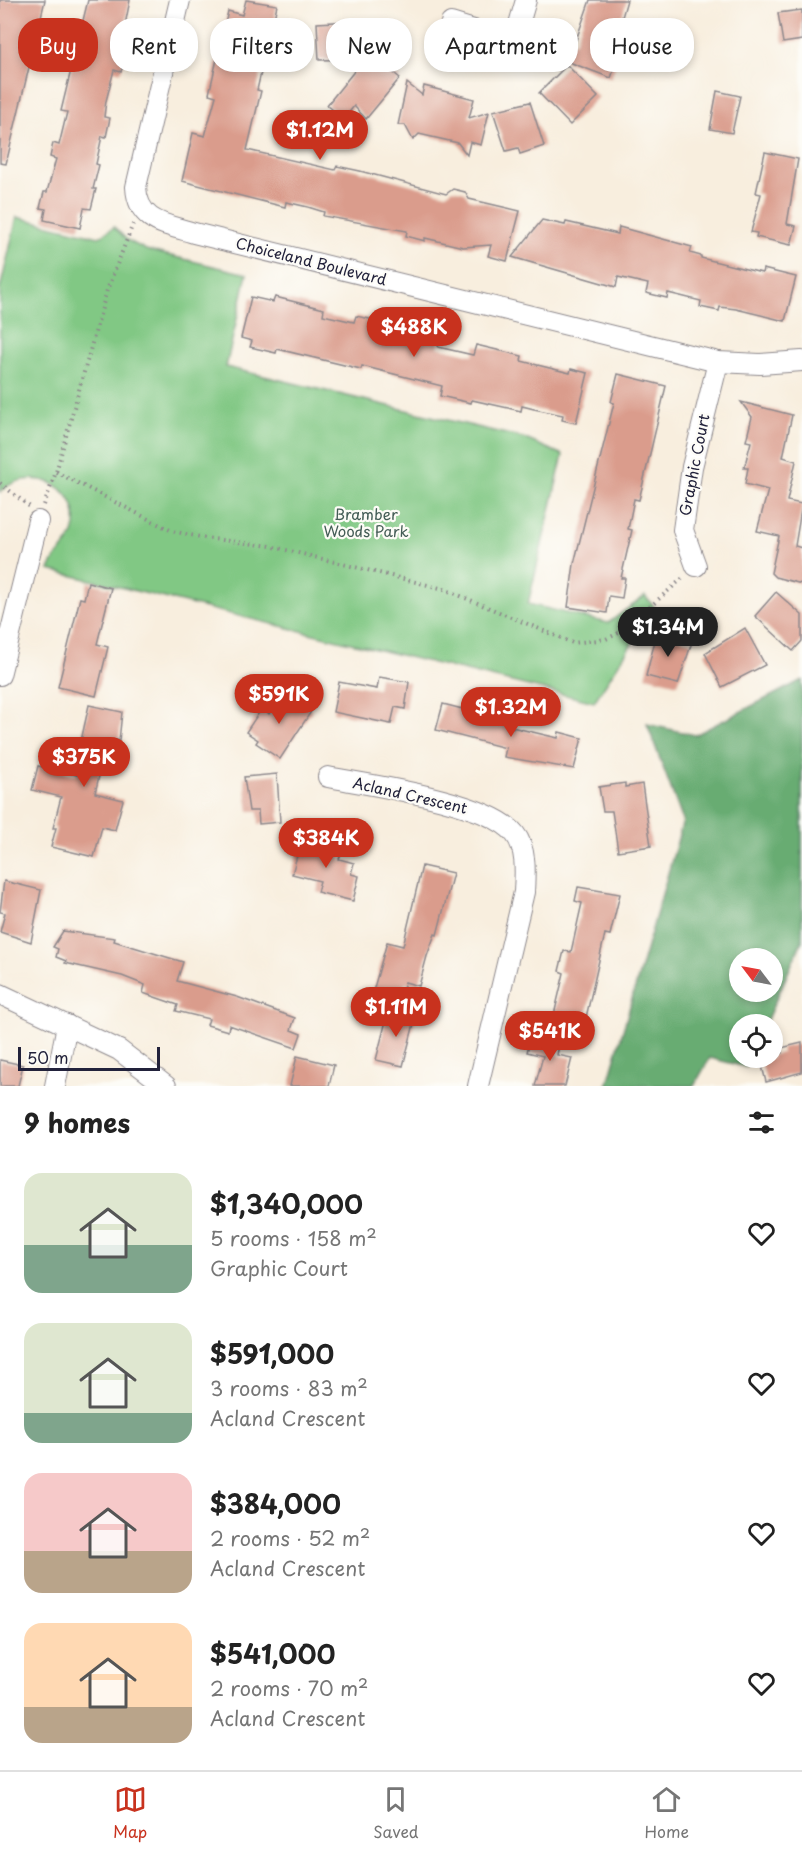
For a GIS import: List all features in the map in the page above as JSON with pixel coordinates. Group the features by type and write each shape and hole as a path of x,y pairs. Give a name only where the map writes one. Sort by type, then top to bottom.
{"street":[{"path":"140,209 136,198 137,177 180,0"},
{"path":"521,18 526,0"},
{"name":"Choiceland Boulevard","path":"140,209 151,219 194,233 718,362 760,364 802,361"},
{"name":"Graphic Court","path":"696,566 682,530 692,467 718,362"},
{"path":"0,675 38,521"},
{"name":"Acland Crescent","path":"328,777 459,805 497,820 517,836 524,861 524,892 478,1086"},
{"path":"0,994 119,1050 166,1086"},
{"path":"55,1086 67,1025"}],"path":[{"path":"38,521 56,472 107,290 140,209"},
{"path":"56,472 172,531 205,538 270,546 444,589 573,643 606,639 621,632 696,566"},
{"path":"0,483 28,504 38,521"}],"green space":[{"name":"Bramber Woods Park","path":"17,217 99,237 114,227 127,240 146,250 247,274 226,367 523,438 563,455 528,604 608,623 645,596 655,608 594,702 49,570 70,539 75,526 74,511 69,499 61,489 38,480 25,480 12,484 0,492 0,289"},
{"path":"802,680 802,941 783,984 783,948 729,948 729,1002 775,1002 769,1014 729,1014 729,1063 710,1058 694,1086 607,1086 683,821 647,724 695,735"}],"building":[{"path":"0,0 45,0 41,18 18,18 18,72 28,72 6,164 0,163"},
{"path":"88,0 130,0 126,18 110,18 110,72 113,72 104,117 110,118 106,137 102,136 96,164 99,165 91,209 84,208 80,228 44,220 46,209 40,208 56,159 50,157 53,143 59,145 67,112 61,111 70,72 98,72 98,18 84,18"},
{"path":"246,0 277,5 277,18 226,18 228,11 242,15"},
{"path":"590,0 627,0 622,18 590,18 590,70 578,65 578,34"},
{"path":"802,10 802,40 783,43 778,13"},
{"path":"326,22 326,60 319,60 317,23"},
{"path":"214,72 261,72 257,90 261,91 247,150 335,170 337,166 360,171 446,194 453,189 465,192 469,199 520,211 507,261 488,256 491,245 463,247 425,238 425,241 406,236 407,231 323,216 324,212 308,207 286,202 285,207 182,181 193,133 205,136 216,96 209,94"},
{"path":"354,72 393,72 400,78 366,119 354,106 344,119 327,105"},
{"path":"560,72 574,72 598,97 570,125 539,93"},
{"path":"595,72 613,72 611,78"},
{"path":"407,83 422,95 424,86 474,99 469,118 489,112 481,145 470,142 467,155 458,143 419,134 413,140 405,125 398,125"},
{"path":"717,91 740,96 732,133 710,129"},
{"path":"530,102 544,146 520,154 518,148 506,151 493,111"},
{"path":"765,152 798,159 787,224 796,226 791,245 756,237 757,233 751,232 761,194 756,193"},
{"path":"542,220 565,225 566,222 618,234 619,227 692,247 690,253 701,256 701,258 762,273 763,269 796,277 785,321 736,309 720,307 719,311 700,307 701,301 668,293 667,298 646,293 648,284 618,277 616,287 512,257"},
{"path":"251,297 273,302 275,297 324,309 323,315 354,322 356,316 375,320 374,325 388,328 396,341 407,334 421,336 421,333 441,337 438,347 473,355 476,345 522,356 521,361 570,373 571,369 588,373 576,423 562,420 563,415 522,406 521,411 472,400 471,403 440,396 442,386 362,366 361,369 277,349 276,353 250,347 252,341 241,338"},
{"path":"618,374 666,386 639,500 634,499 628,529 632,530 621,578 625,578 622,598 609,596 607,613 568,607 574,564 614,403 611,402"},
{"path":"741,402 792,415 783,457 796,461 787,501 802,504 795,546 802,548 802,584 775,577 771,573 779,536 757,531 768,490 745,484 748,468 744,468 751,442 746,441 752,417"},
{"path":"88,582 111,588 97,644 108,647 96,696 58,687 80,598 84,599"},
{"path":"776,592 802,615 802,641 793,651 755,616"},
{"path":"745,628 765,665 722,687 705,653"},
{"path":"657,633 692,642 678,684 646,676"},
{"path":"379,677 409,682 405,709 395,707 391,724 333,712 339,682 377,689"},
{"path":"284,692 312,710 280,759 256,743 258,740 246,732 262,708 269,714"},
{"path":"443,704 509,721 507,726 558,738 559,732 582,738 574,769 504,757 506,748 436,730"},
{"path":"89,705 122,712 119,741 116,740 112,757 104,755 95,793 123,800 115,830 102,827 94,857 51,847 61,797 32,790 38,766 77,775 85,742 81,741"},
{"path":"277,774 280,822 259,824 258,811 249,811 244,777"},
{"path":"625,783 625,787 642,784 651,846 618,851 612,811 603,811 599,787"},
{"path":"303,834 323,839 323,849 341,854 339,859 354,863 351,874 359,876 353,901 317,892 320,881 292,874"},
{"path":"422,866 453,873 437,935 435,934 427,956 419,986 405,982 399,1002 372,995 387,942 403,946"},
{"path":"4,881 41,890 31,942 0,932 5,913 0,912"},
{"path":"578,887 620,894 610,935 605,934 585,1022 554,1015 564,973 559,971 564,951 571,952 582,903 575,901"},
{"path":"63,931 115,938 114,941 183,962 177,981 237,997 295,1018 291,1030 301,1034 296,1048 229,1025 228,1031 207,1025 209,1019 176,1011 178,1005 143,993 145,985 122,976 65,963 66,961 56,957 58,949 53,947"},
{"path":"389,1009 416,1016 403,1066 376,1060"},
{"path":"532,1034 560,1041 557,1055 572,1058 565,1086 535,1086 543,1056 527,1052"},
{"path":"802,1043 802,1072 766,1082 762,1068 783,1068 783,1048"},
{"path":"297,1056 334,1065 329,1086 290,1086"},
{"path":"0,1060 23,1065 18,1086 0,1086"}]}
